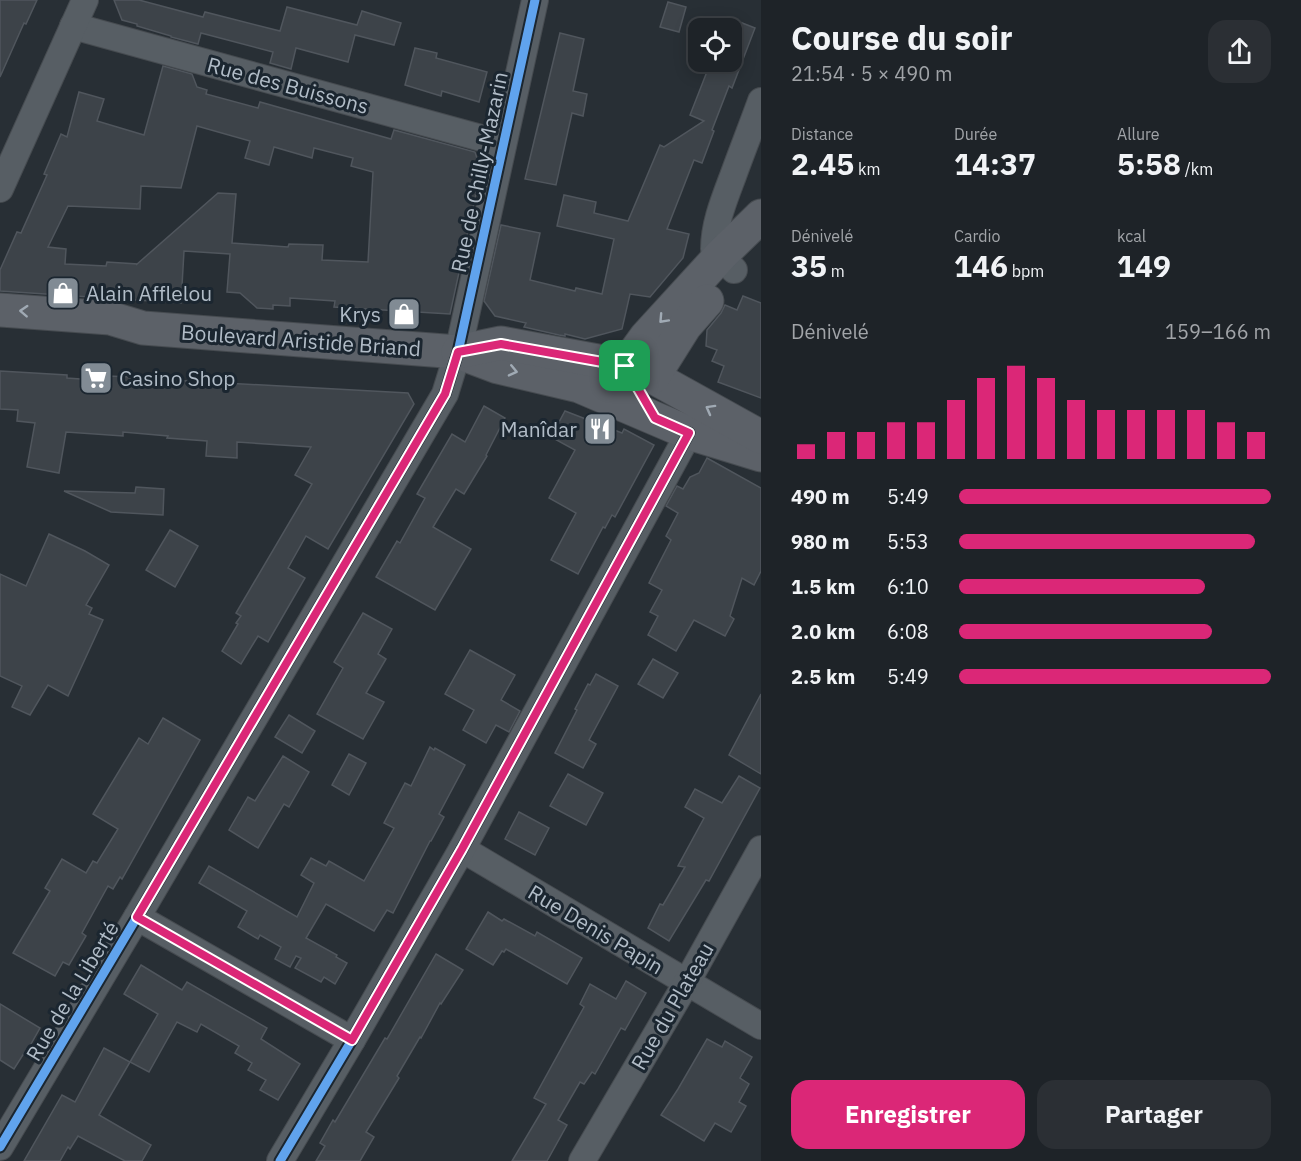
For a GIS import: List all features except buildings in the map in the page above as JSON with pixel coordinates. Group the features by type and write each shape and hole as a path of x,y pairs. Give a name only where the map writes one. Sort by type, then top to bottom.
{"main road":[{"path":"579,386 638,376 685,326 761,216"},
{"path":"728,263 761,236"},
{"name":"Boulevard Aristide Briand","path":"0,310 110,318 144,328 458,352 501,344 638,376 761,437"},
{"name":"Boulevard Aristide Briand","path":"0,332 114,334 144,328"},
{"name":"Boulevard Aristide Briand","path":"458,352 498,367 579,386 689,433 761,455"},
{"path":"638,376 655,418"}],"street":[{"path":"0,189 86,0"},
{"name":"Rue de Chilly-Mazarin","path":"458,352 535,0"},
{"name":"Rue des Buissons","path":"74,26 503,144"},
{"path":"728,263 714,249 714,237 718,219 761,101"},
{"name":"Rue de la Liberté","path":"0,1147 445,394 458,352"},
{"path":"280,1161 462,849 689,433"},
{"name":"Rue Denis Papin","path":"462,849 761,1026"},
{"name":"Rue du Plateau","path":"582,1161 687,982 761,849"},
{"path":"137,917 352,1040"}],"cycle path":[{"path":"0,1147 445,394 458,352 535,0"},
{"path":"280,1161 462,849 689,433"}],"place":[{"name":"Alain Afflelou","path":"63,293"},
{"name":"Krys","path":"404,314"},
{"name":"Casino Shop","path":"96,378"},
{"name":"Manîdar","path":"600,429"}],"route":[{"path":"501,344 625,366 655,418 689,433 462,849 352,1040 137,917 445,394 458,352 501,344"}]}
